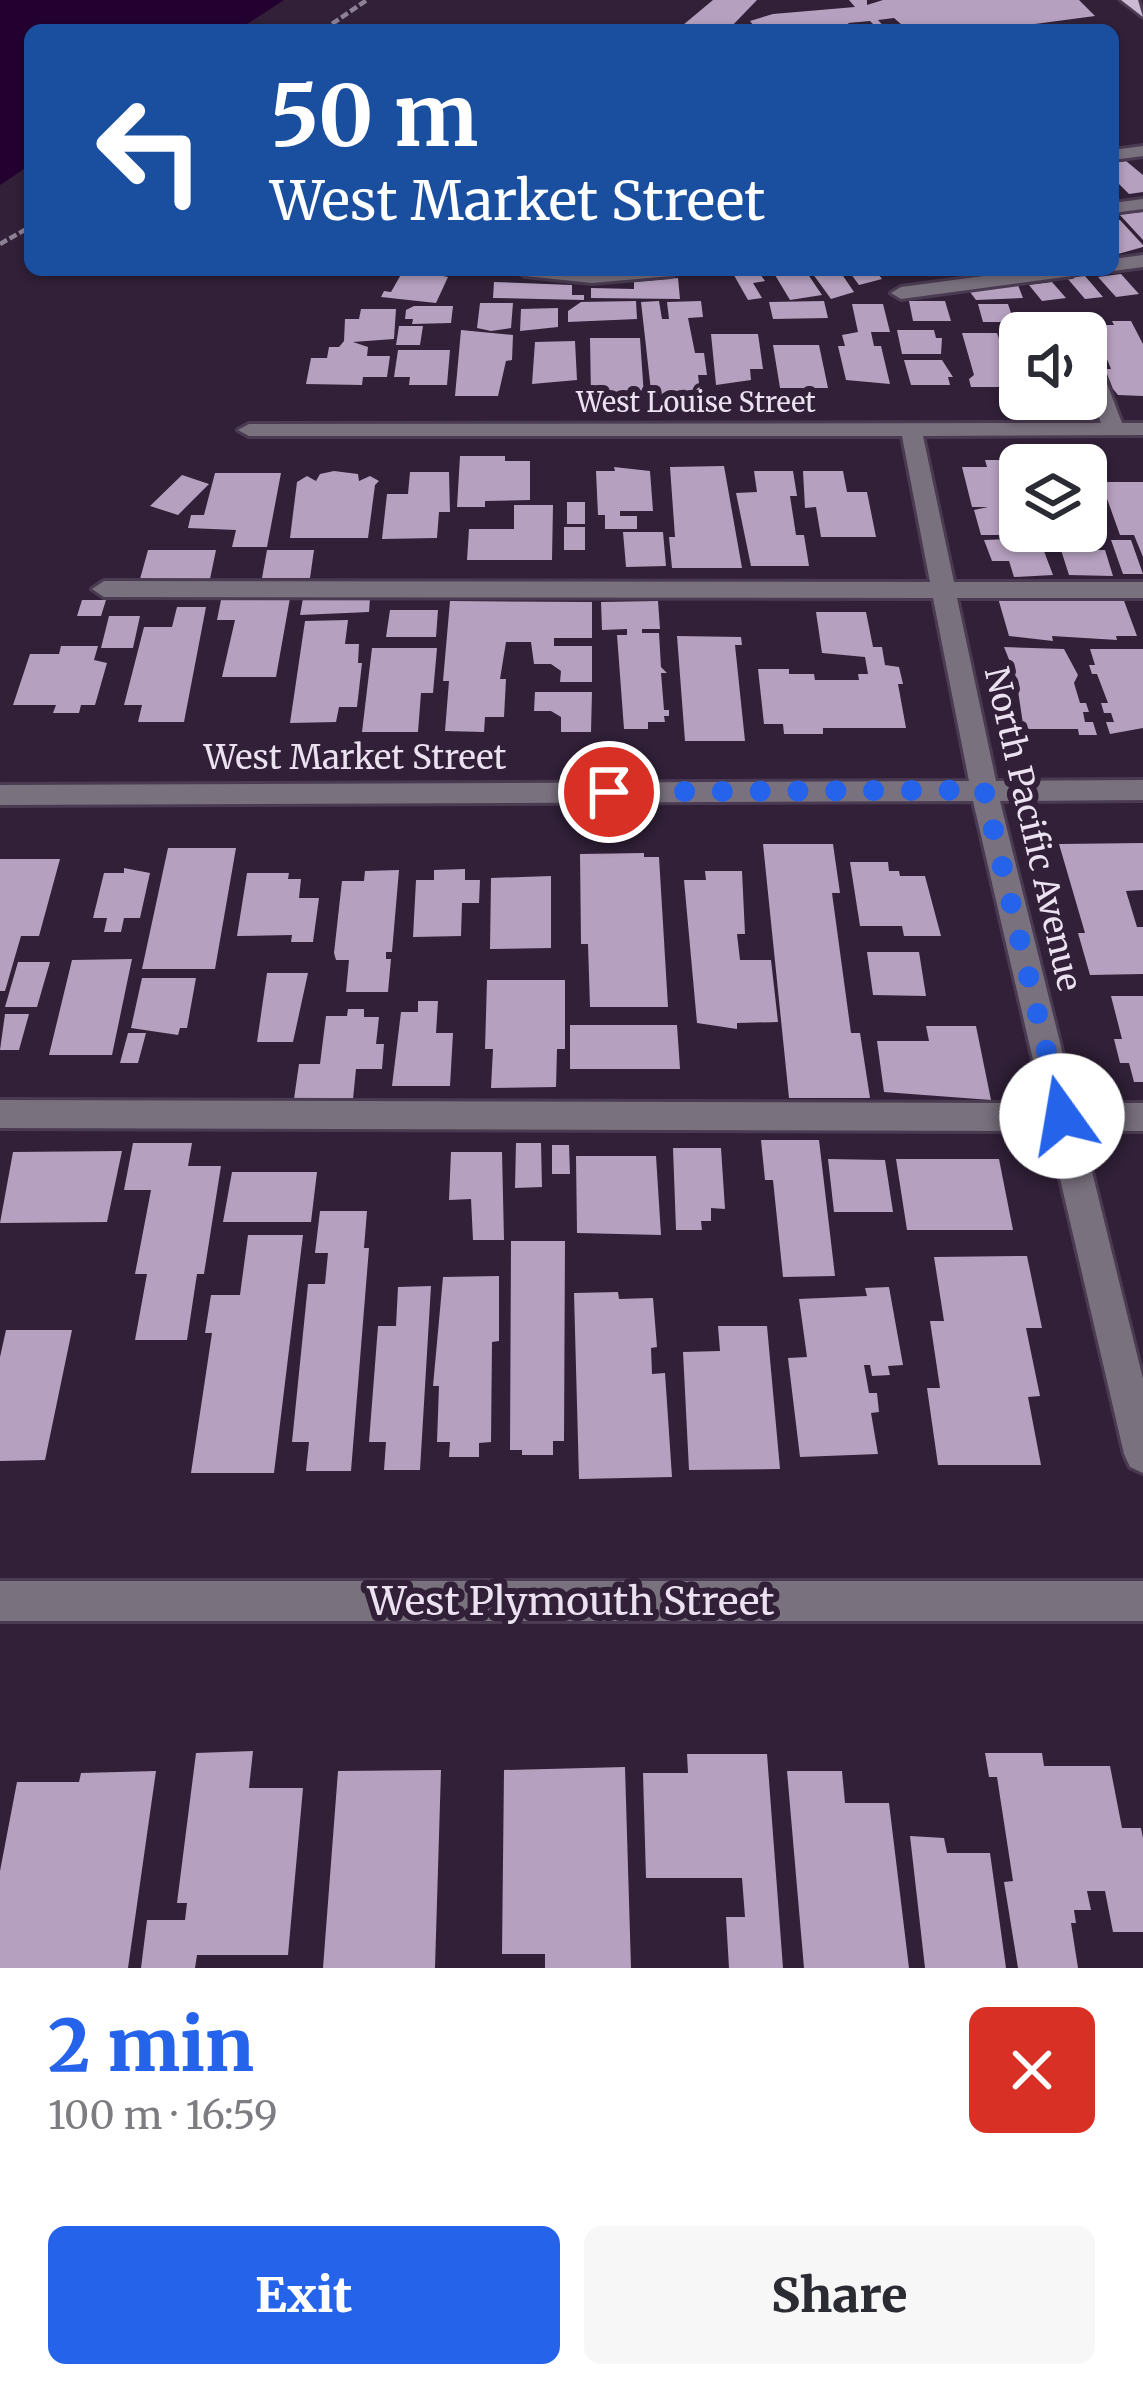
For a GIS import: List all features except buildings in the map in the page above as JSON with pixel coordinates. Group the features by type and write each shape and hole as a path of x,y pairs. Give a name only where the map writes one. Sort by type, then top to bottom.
{"street":[{"path":"901,292 1025,276"},
{"path":"1107,410 1114,429"},
{"name":"North Pacific Avenue","path":"910,429 984,790 1143,1454"},
{"name":"West Louise Street","path":"249,430 1143,429"},
{"path":"104,589 1143,590"},
{"name":"West Market Street","path":"0,795 1143,790"},
{"path":"0,1114 1143,1117"},
{"name":"West Plymouth Street","path":"0,1601 1143,1600"}],"path":[{"path":"332,24 367,0"}],"shaded area":[{"path":"0,0 284,0 247,24 24,24 24,169 0,185"}],"route":[{"path":"609,792 984,790 1062,1116"}]}
